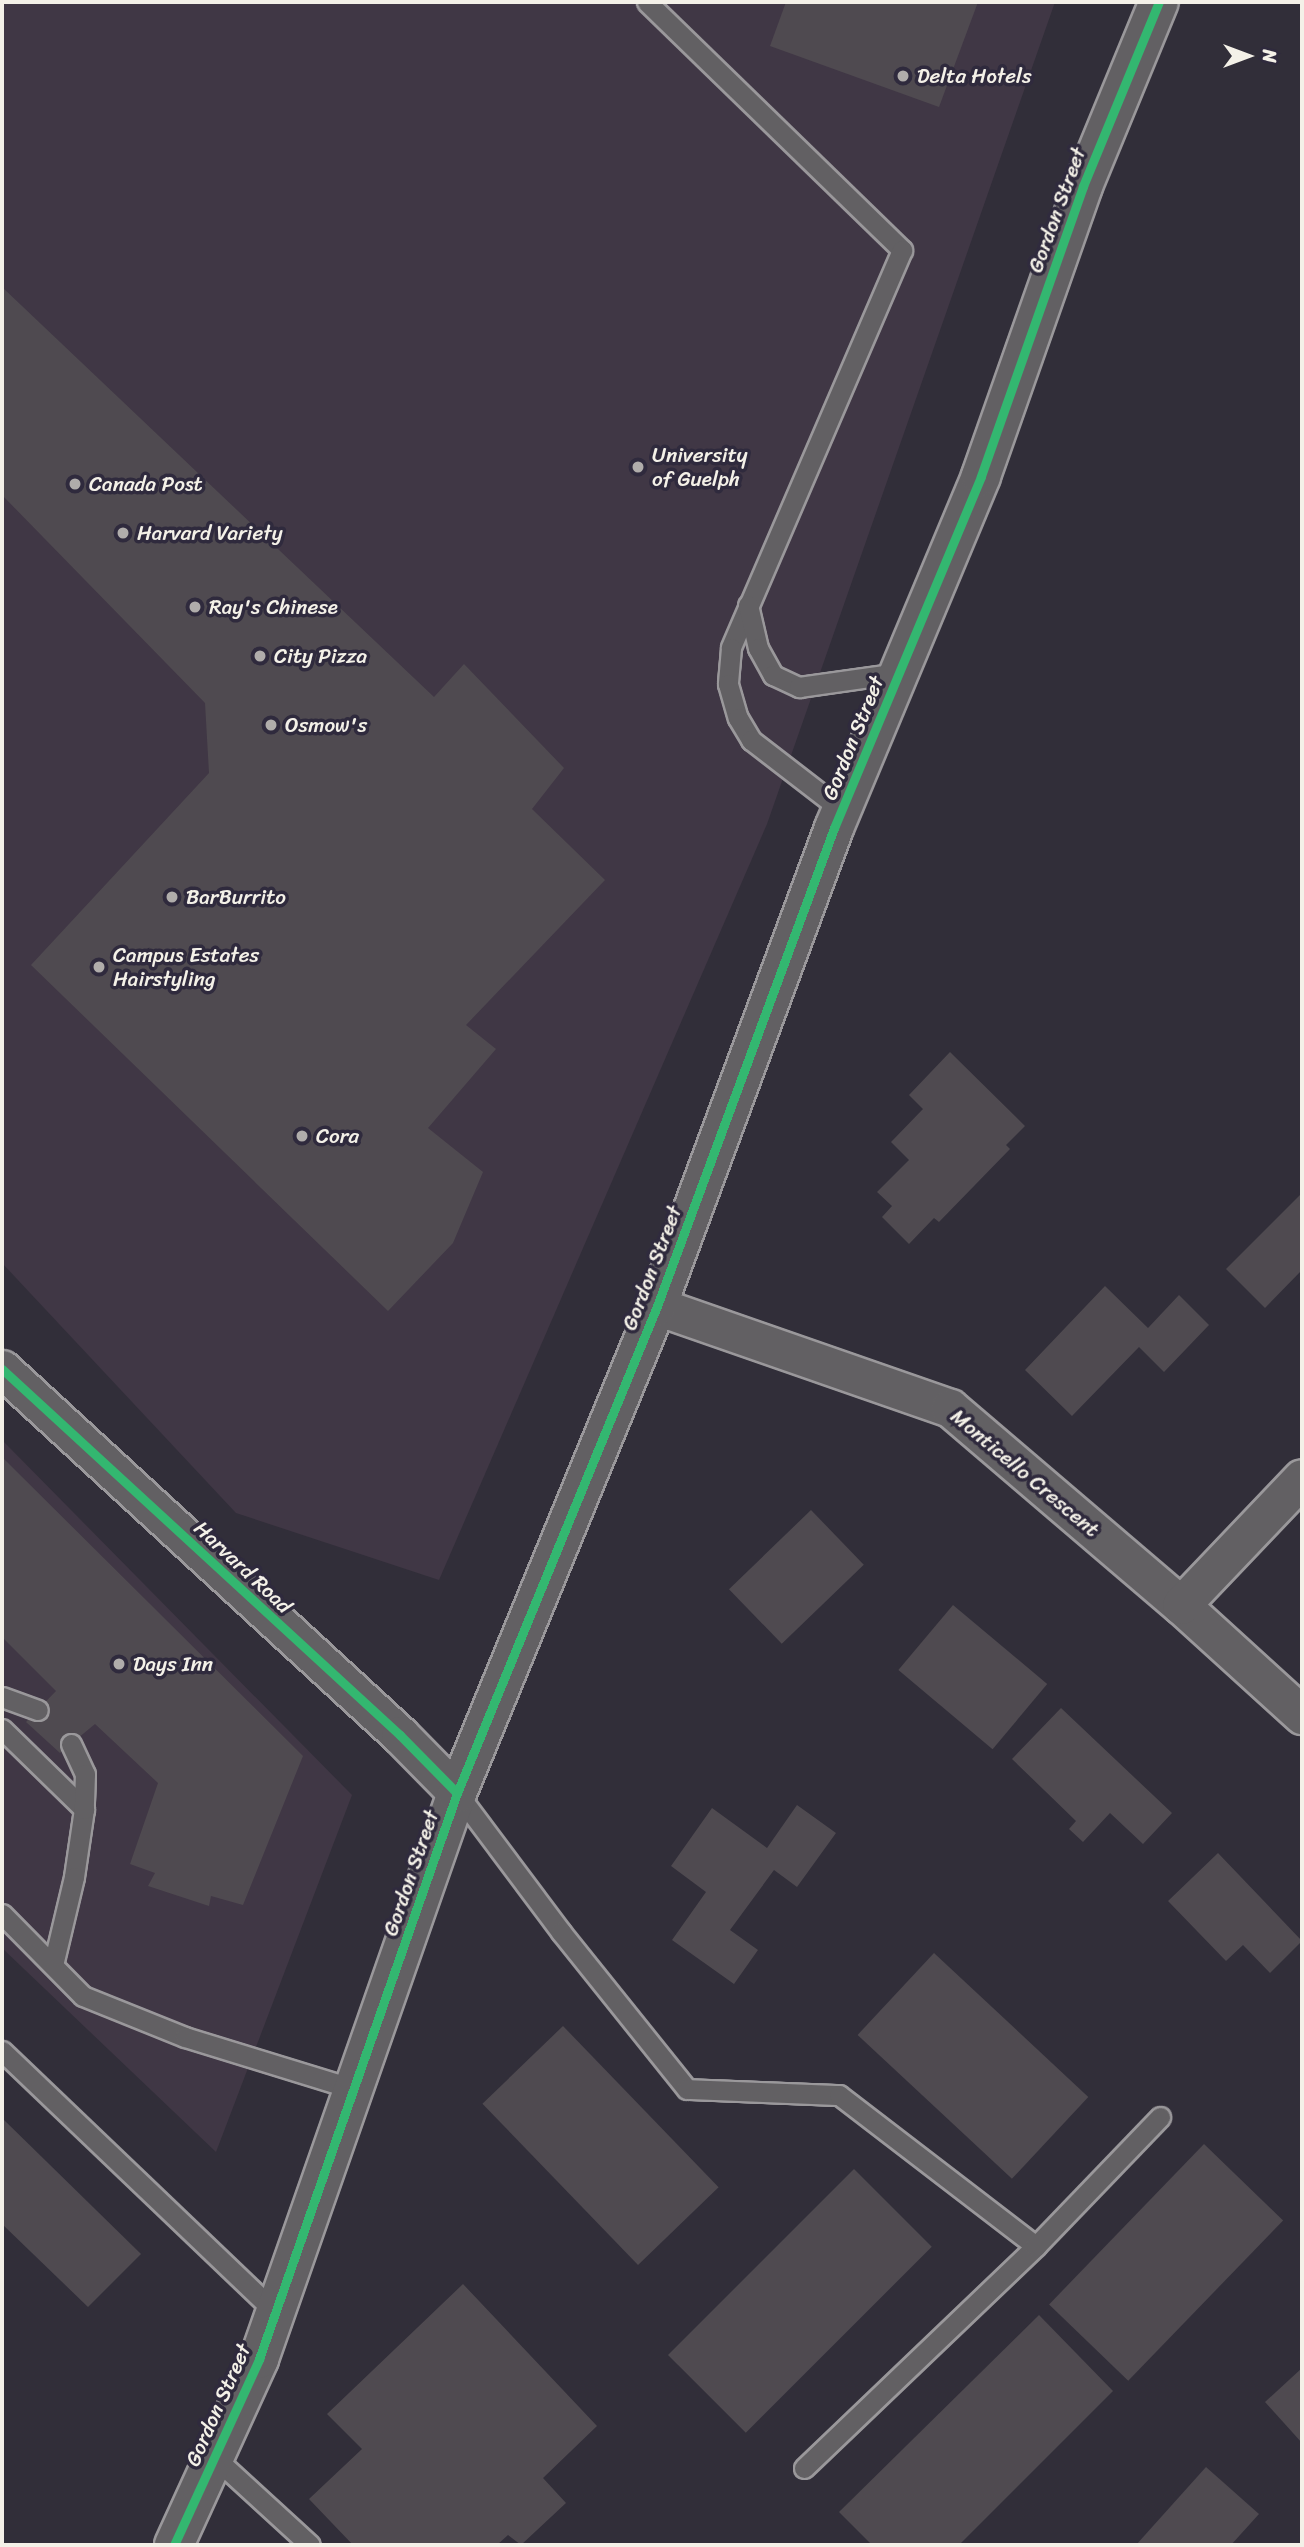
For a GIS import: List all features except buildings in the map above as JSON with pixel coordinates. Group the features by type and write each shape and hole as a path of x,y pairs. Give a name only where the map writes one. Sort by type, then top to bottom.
{"main road":[{"name":"Gordon Street","path":"174,2545 259,2359 457,1793 657,1306 842,810 981,476 1083,186 1159,2"}],"street":[{"name":"Monticello Crescent","path":"657,1306 950,1408 1181,1605 1302,1715"},
{"name":"Harvard Road","path":"2,1369 400,1735 457,1793"},
{"path":"1181,1605 1302,1478"}],"lane":[{"path":"647,2 902,250 731,648 728,684 738,718 751,740 842,810"},
{"path":"748,606 758,648 773,675 799,687 899,673"},
{"path":"2,1697 38,1710"},
{"path":"2,1729 84,1809"},
{"path":"52,1965 74,1877 84,1809 85,1774 71,1744"},
{"path":"457,1793 561,1932 687,2089 839,2095 1037,2246"},
{"path":"2,1914 83,1996 186,2037 354,2089"},
{"path":"2,2051 276,2313"},
{"path":"804,2468 1037,2246 1160,2117"},
{"path":"214,2456 310,2545"}],"shaded area":[{"path":"2,2 1055,2 767,824 439,1580 236,1513 2,1263"},
{"path":"2,1440 352,1795 216,2152 2,1948"}],"cycle path":[{"path":"174,2545 259,2359 457,1793 657,1306 834,828 981,476 1083,186 1159,2"},
{"path":"2,1369 400,1735 457,1793"}],"place":[{"name":"Delta Hotels","path":"903,76"},
{"name":"University of Guelph","path":"638,467"},
{"name":"Canada Post","path":"75,484"},
{"name":"Harvard Variety","path":"123,533"},
{"name":"Ray's Chinese","path":"195,607"},
{"name":"City Pizza","path":"260,656"},
{"name":"Osmow's","path":"271,725"},
{"name":"BarBurrito","path":"172,897"},
{"name":"Campus Estates Hairstyling","path":"99,967"},
{"name":"Cora","path":"302,1136"},
{"name":"Days Inn","path":"119,1664"}]}
